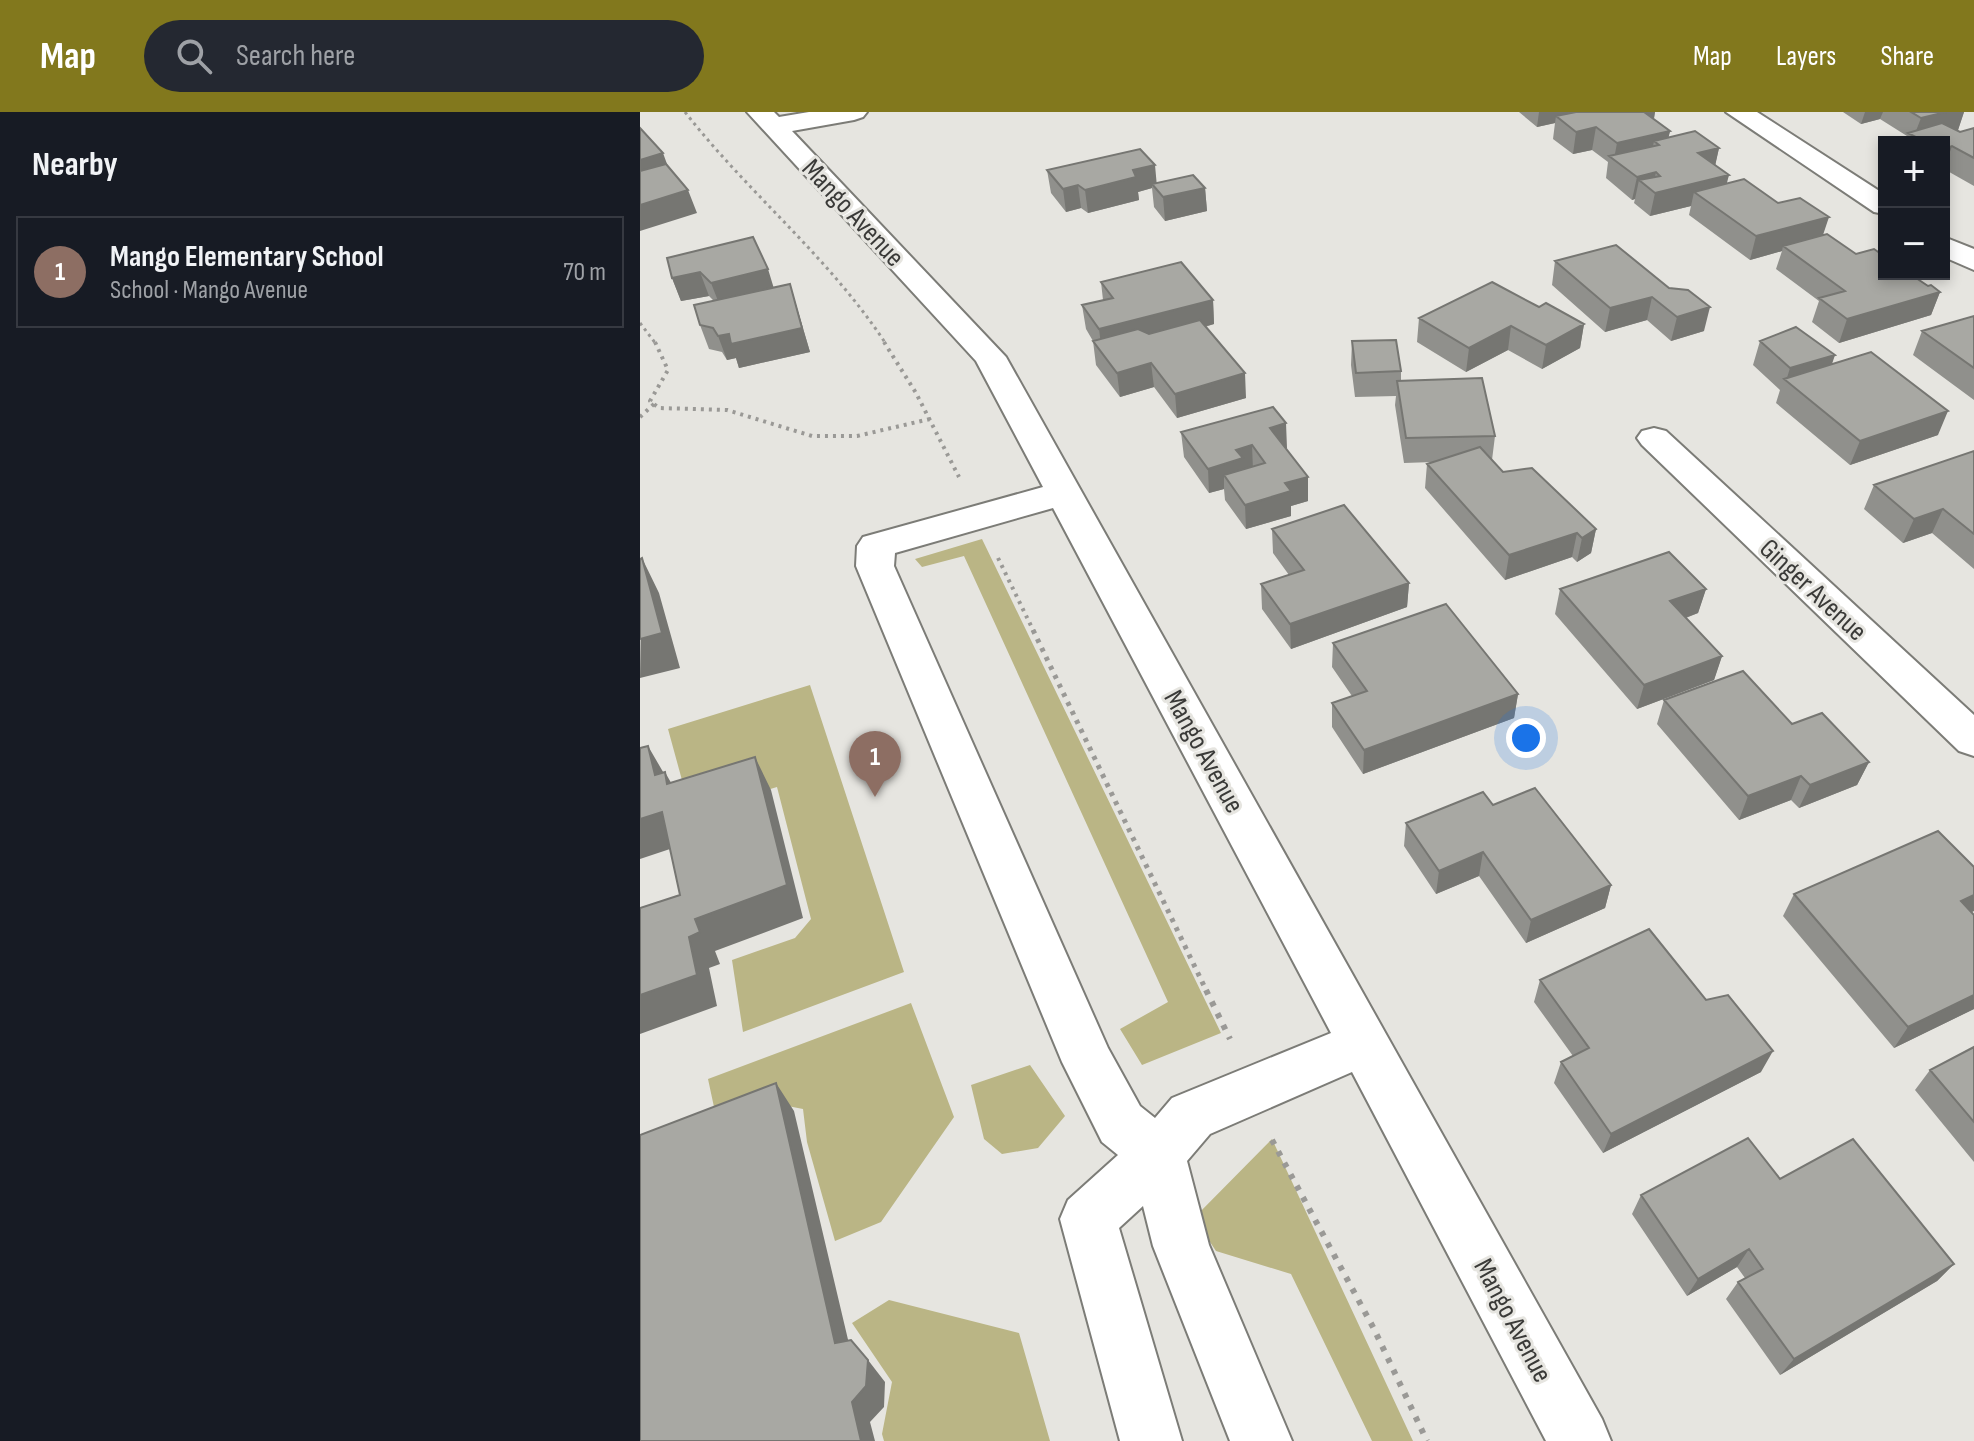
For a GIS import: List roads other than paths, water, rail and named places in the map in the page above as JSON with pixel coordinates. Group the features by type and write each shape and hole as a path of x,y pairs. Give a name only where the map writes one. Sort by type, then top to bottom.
{"street":[{"path":"766,119 854,112"},
{"path":"1739,112 1878,202"},
{"name":"Mango Avenue","path":"766,119 990,357 1580,1441"},
{"path":"1950,249 1974,261"},
{"name":"Ginger Avenue","path":"1654,438 1974,740"},
{"path":"1064,493 876,546 875,566 1088,1062 1121,1124 1158,1155 1181,1246 1261,1441"},
{"path":"1151,1441 1088,1219 1158,1155 1191,1116 1364,1043"}],"place":[{"name":"Mango Elementary School","path":"875,797"}]}
